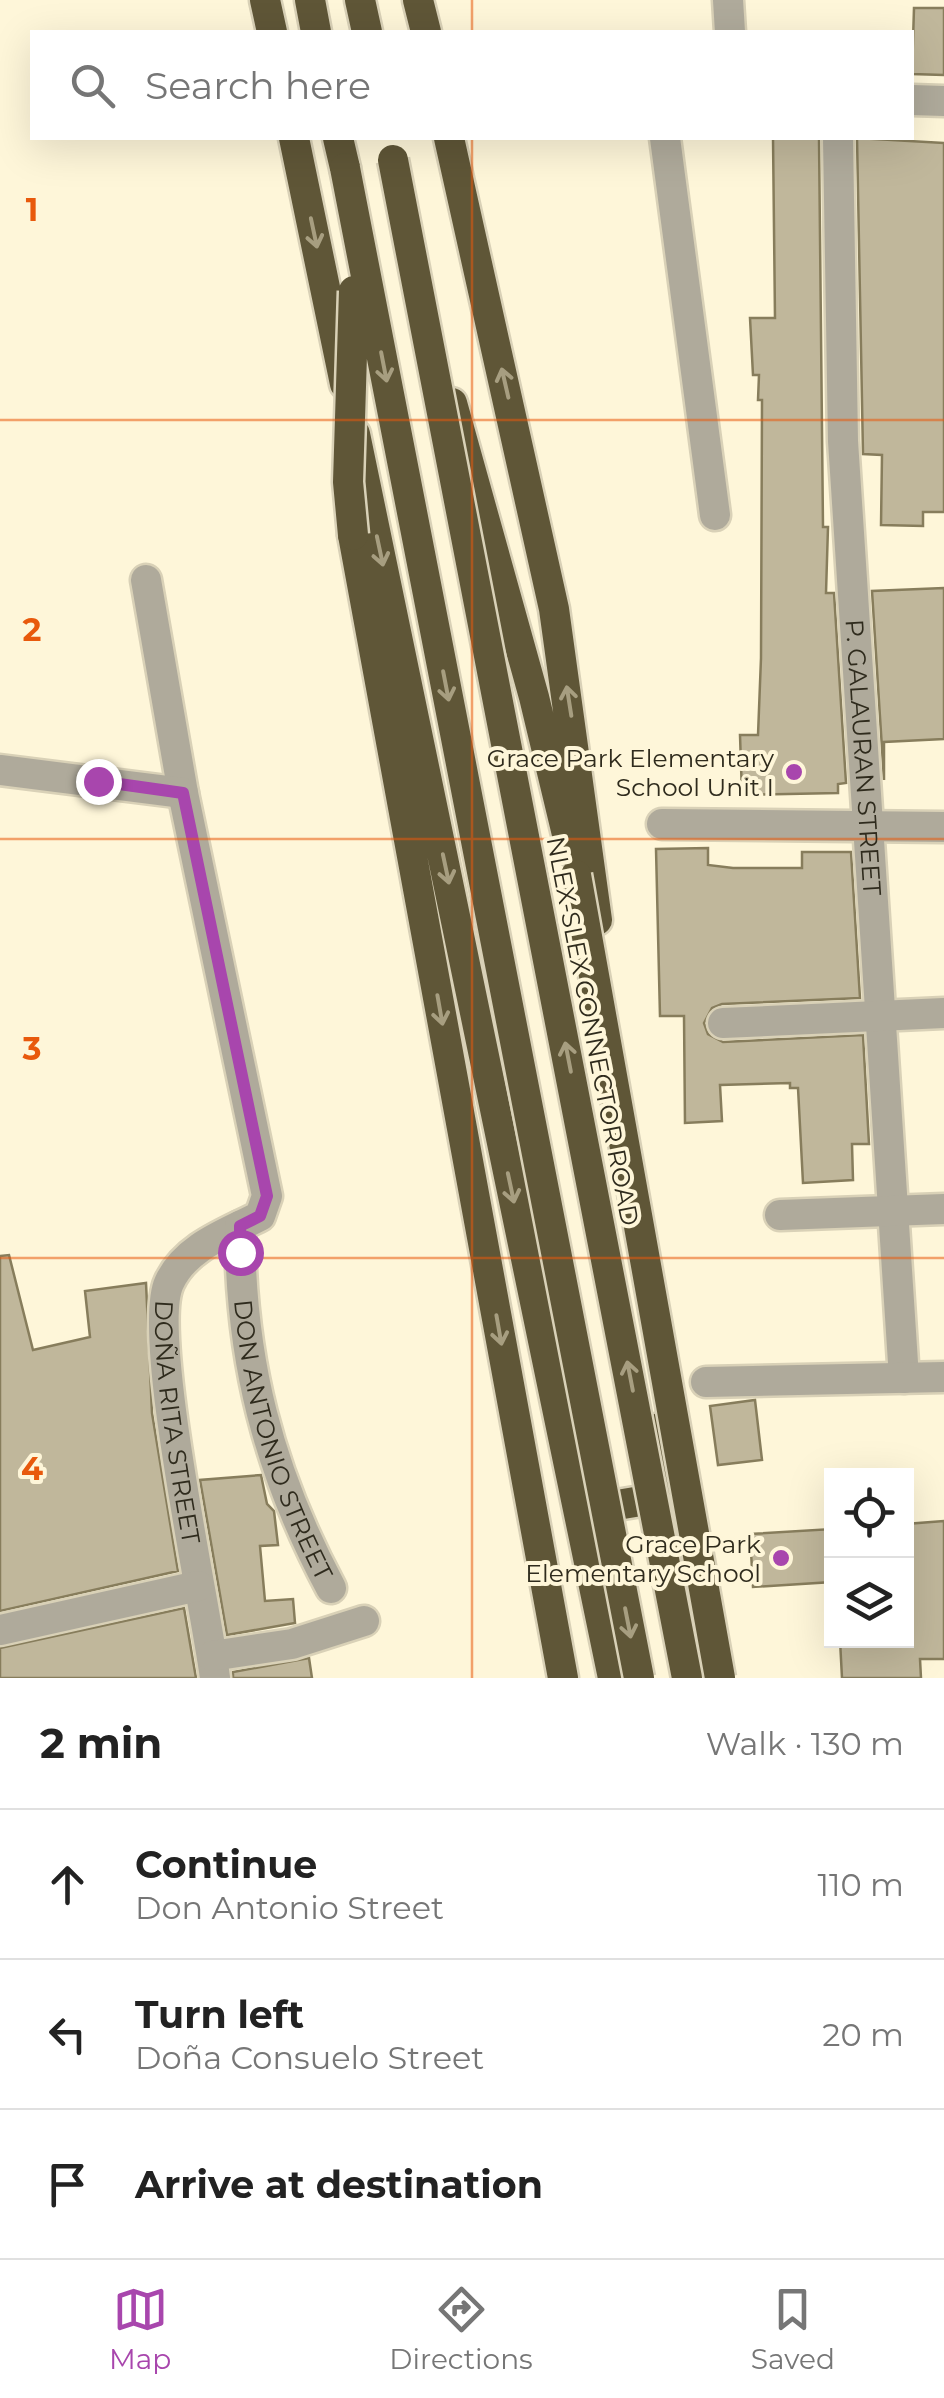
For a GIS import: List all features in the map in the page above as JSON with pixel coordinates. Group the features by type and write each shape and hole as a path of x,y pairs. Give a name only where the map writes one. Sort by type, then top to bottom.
{"highway":[{"path":"310,0 316,30"},
{"path":"360,0 367,30"},
{"path":"418,0 426,30"},
{"path":"294,140 612,1678"},
{"path":"338,140 638,1678"},
{"path":"450,140 554,609 671,1496 706,1678"},
{"path":"391,149 436,345 557,784 720,1678"},
{"name":"NLEX-SLEX CONNECTOR ROAD","path":"391,149 687,1678"},
{"path":"344,168 356,317 348,482 353,535 563,1678"},
{"path":"578,1512 671,1496"}],"street":[{"path":"728,0 730,30"},
{"path":"914,100 944,101"},
{"path":"666,140 715,515"},
{"name":"P. GALAURAN STREET","path":"838,140 842,441 904,1378"},
{"name":"DON ANTONIO STREET","path":"146,580 183,793 267,1196 250,1221 248,1356 268,1444 295,1520 331,1588"},
{"path":"0,770 183,793"},
{"path":"662,824 944,827"},
{"path":"723,1023 944,1012"},
{"path":"780,1216 944,1209"},
{"name":"DOÑA RITA STREET","path":"213,1667 169,1374 163,1298 180,1264 216,1236 250,1221"},
{"path":"706,1382 944,1377"},
{"path":"0,1630 198,1586"},
{"path":"213,1667 364,1621"}],"building":[{"path":"914,8 944,8 944,75 914,74"},
{"path":"773,140 819,140 823,527 828,527 826,593 834,593 846,783 838,784 838,793 742,795 740,735 758,735 761,658 762,400 758,400 759,375 753,375 750,318 775,318"},
{"path":"857,140 944,143 944,512 923,512 923,526 881,525 882,455 863,454"},
{"path":"944,588 944,739 884,742 884,780 872,591"},
{"path":"708,848 708,865 733,868 802,868 802,852 851,852 860,998 722,1004 712,1008 704,1023 708,1034 723,1042 863,1035 869,1144 852,1144 853,1180 803,1183 798,1088 790,1088 790,1083 720,1085 722,1121 685,1123 684,1016 660,1016 656,849"},
{"path":"9,1255 33,1350 90,1337 85,1291 146,1283 152,1413 178,1571 0,1611 0,1256"},
{"path":"755,1400 762,1460 718,1465 710,1406"},
{"path":"261,1475 267,1504 274,1511 278,1545 260,1546 265,1601 293,1599 295,1623 227,1635 200,1480"},
{"path":"944,1521 944,1659 920,1659 921,1678 842,1678 840,1648 914,1648 914,1523"},
{"path":"824,1529 824,1583 753,1587 750,1534"},
{"path":"184,1608 196,1678 0,1678 0,1648"},
{"path":"309,1658 312,1678 233,1678 233,1672"}],"place":[{"name":"Grace Park Elementary School Unit I","path":"794,772"},
{"name":"Grace Park Elementary School","path":"781,1558"}],"route":[{"path":"98,781 183,793 267,1196 260,1216 240,1226 240,1252"}]}
